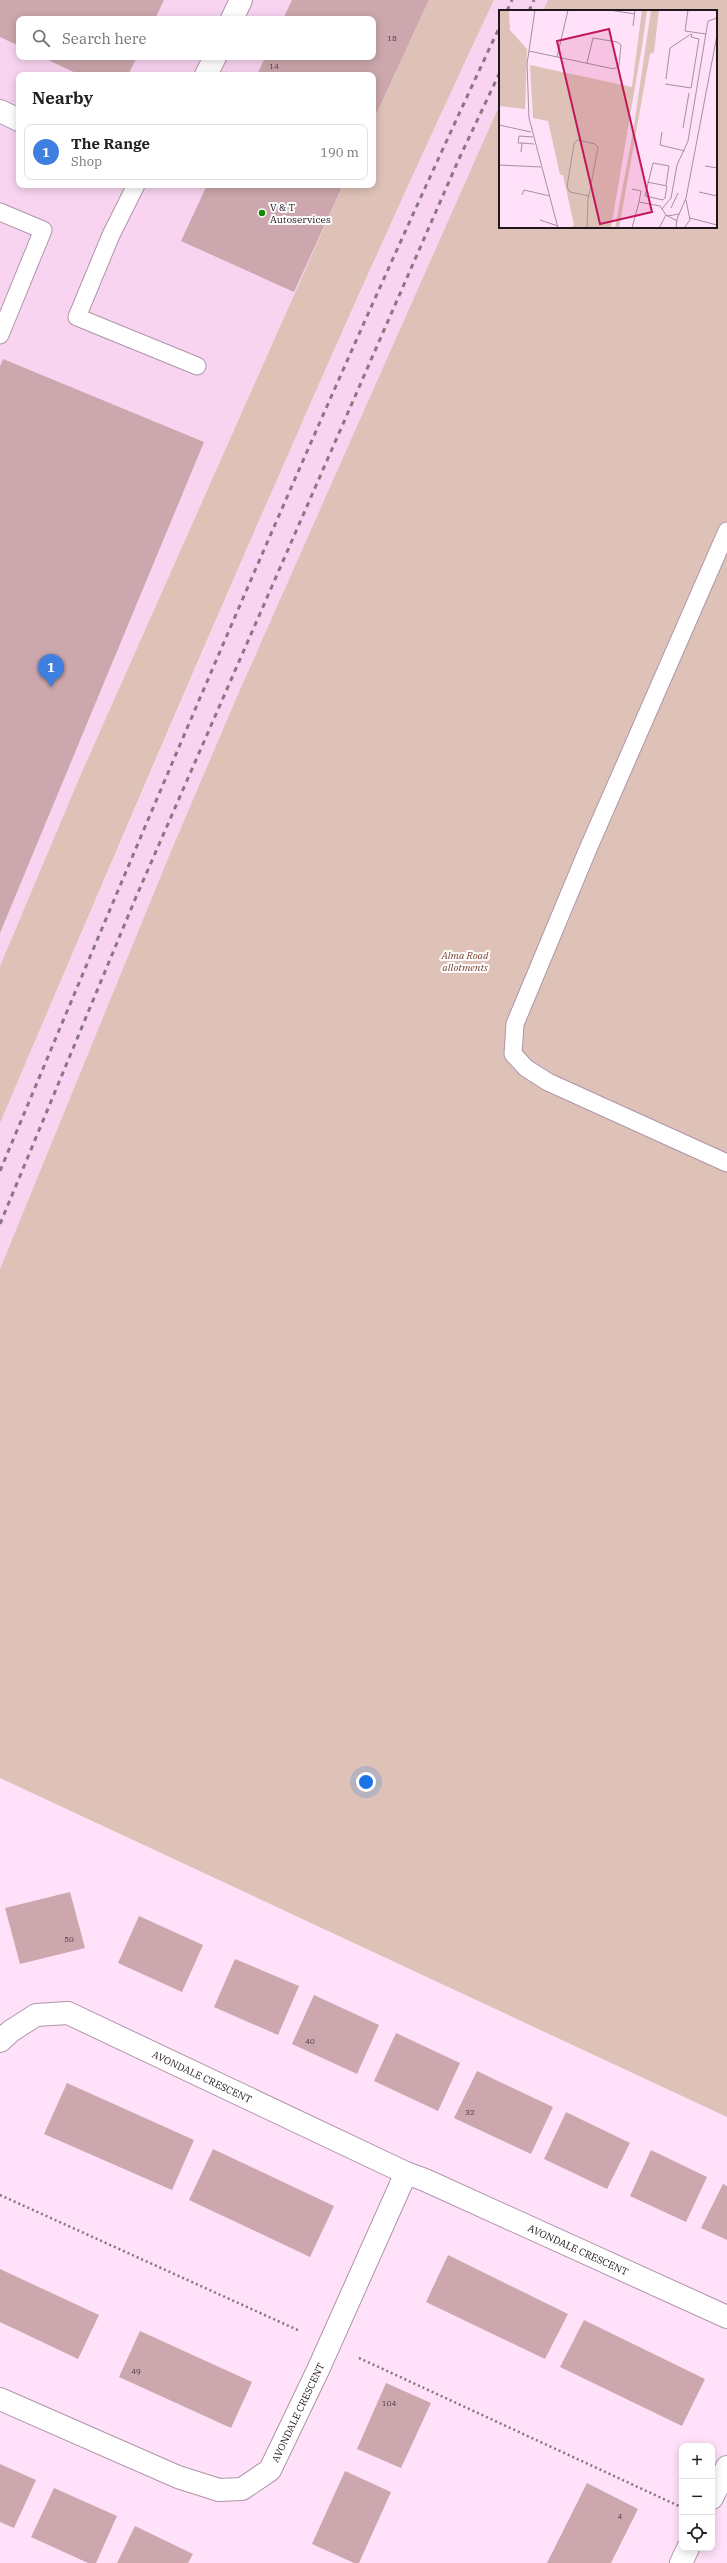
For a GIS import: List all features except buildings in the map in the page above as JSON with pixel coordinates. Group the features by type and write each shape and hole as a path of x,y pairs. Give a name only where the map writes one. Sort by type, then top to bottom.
{"street":[{"path":"233,16 241,0"},
{"path":"208,72 214,60"},
{"path":"0,112 16,119"},
{"name":"AVONDALE CRESCENT","path":"0,2042 11,2031 36,2015 68,2013 406,2173 425,2180 727,2317"},
{"name":"AVONDALE CRESCENT","path":"0,2399 178,2477 219,2490 242,2489 270,2470 321,2364 406,2173"},
{"path":"715,2492 727,2467"},
{"path":"681,2563 687,2551"}],"lane":[{"path":"134,188 110,235 77,317 197,366"},
{"path":"0,212 43,230 0,335"},
{"path":"727,531 588,848 515,1024 513,1054 526,1068 548,1082 727,1163"}],"shaded area":[{"path":"0,0 429,0 376,115 376,72 16,72 16,188 342,188 81,774 0,966"},
{"path":"494,0 548,0 543,10 499,10 499,106 235,701 169,856 0,1269 0,1123 283,465 426,146"}],"green space":[{"path":"429,0 494,0 429,139 242,559 0,1123 0,966 81,774 342,188 376,188 376,115"},
{"name":"Alma Road allotments","path":"548,0 727,0 727,2117 0,1778 0,1269 169,856 235,701 499,106 499,228 717,228 717,10 543,10"}],"railway":[{"path":"507,10 512,0"},
{"path":"529,10 534,0"},
{"path":"0,1171 182,739 306,453 434,168 499,28"},
{"path":"0,1224 136,897 458,161 499,74"}],"place":[{"name":"V & T Autoservices","path":"262,213"},
{"name":"The Range","path":"51,687"}]}
